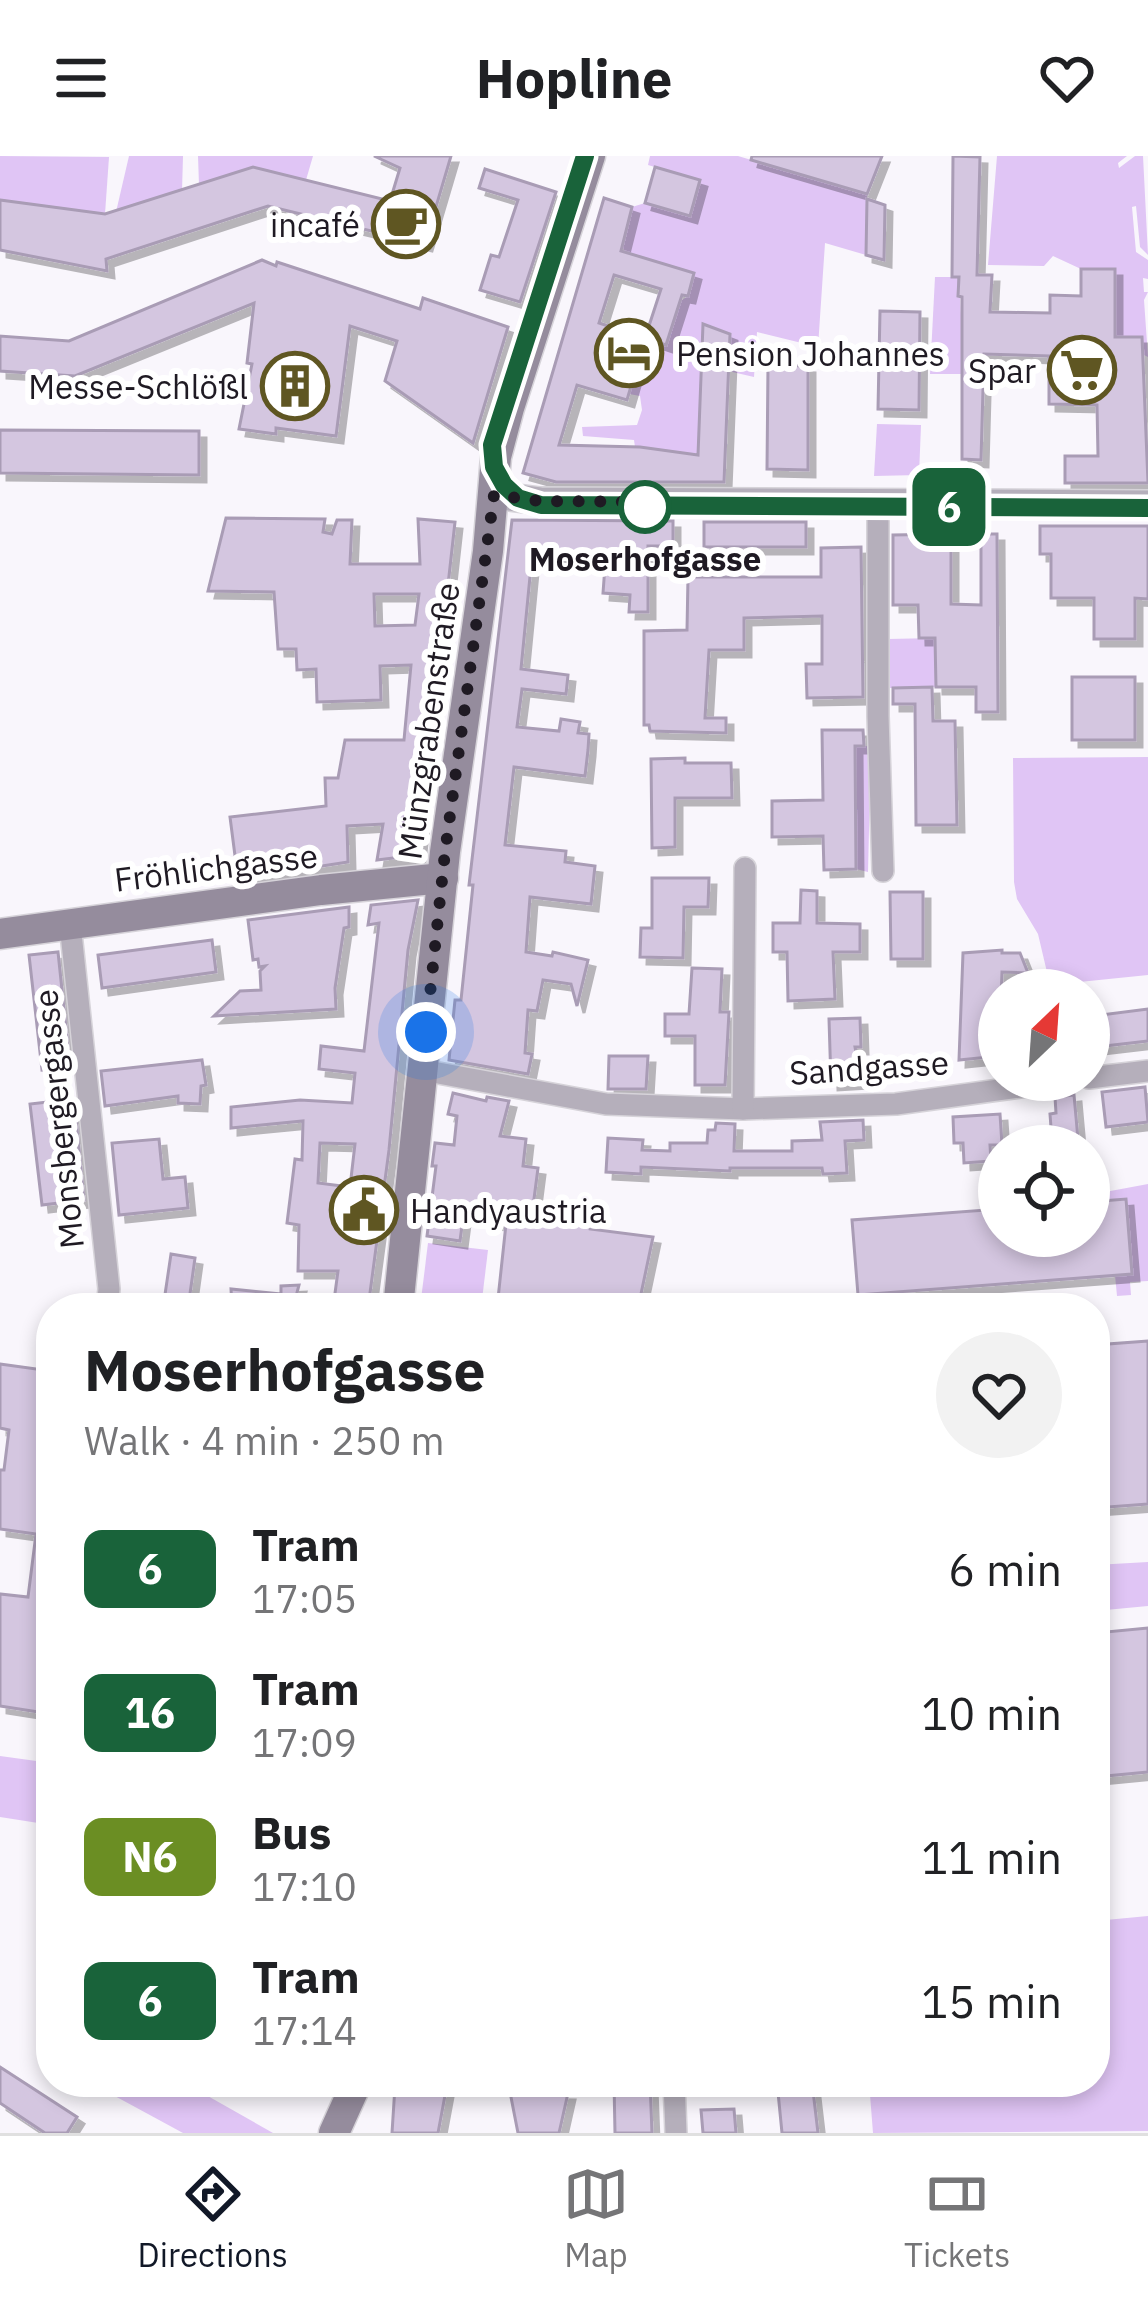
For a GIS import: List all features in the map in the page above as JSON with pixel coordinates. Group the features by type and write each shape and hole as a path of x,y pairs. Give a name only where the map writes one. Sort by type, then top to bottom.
{"main road":[{"name":"Münzgrabenstraße","path":"400,1293 443,878 501,434 590,156"},
{"name":"Fröhlichgasse","path":"0,934 443,878"},
{"path":"334,2133 350,2097"}],"street":[{"path":"494,495 540,501 1148,504"},
{"path":"878,502 884,871"},
{"name":"Sandgasse","path":"742,1109 745,868"},
{"name":"Monsbergergasse","path":"70,924 109,1293"},
{"name":"Sandgasse","path":"422,1070 606,1104 742,1109 896,1103 978,1092"},
{"path":"1110,1076 1148,1071"},
{"path":"675,2097 676,2133"}],"shaded area":[{"path":"0,156 109,157 105,214 0,200"},
{"path":"129,156 183,156 182,191 116,212"},
{"path":"198,156 313,156 306,180 253,167 199,185"},
{"path":"650,156 738,156 867,194 866,255 825,243 818,347 757,332 754,377 728,371 703,329 698,454 635,447 634,440 583,436 582,427 637,425 640,396 629,394 645,338 665,344 694,274 626,253 622,247 632,207 645,203 689,215 699,180 648,165"},
{"path":"997,156 1127,156 1118,163 1119,168 1143,156 1148,255 1140,247 1136,206 1132,207 1136,252 1148,260 1148,279 1143,278 1144,292 1148,292 1144,300 1148,357 1142,354 1142,337 1115,337 1115,269 1081,269 1053,256 1044,266 988,265"},
{"path":"935,277 959,277 964,374 930,374"},
{"path":"877,424 921,425 919,475 874,476"},
{"path":"935,638 936,687 889,688 888,639"},
{"path":"871,746 868,872 856,869 855,755 823,755 827,747"},
{"path":"1148,757 1148,975 1110,979 1110,969 1046,969 1038,934 1017,899 1014,882 1013,758"},
{"path":"1148,1184 1148,1281 1130,1282 1131,1295 1117,1296 1115,1275 1132,1273 1126,1200 1110,1201 1110,1191"},
{"path":"428,1243 488,1250 483,1293 422,1293"},
{"path":"1148,1562 1148,1606 1110,1610 1110,1564"},
{"path":"0,1756 36,1761 36,1823 0,1817"},
{"path":"1148,1916 1148,2131 873,2133 870,2097 1110,2097 1110,1920"},
{"path":"117,2097 209,2097 273,2133 183,2133"}],"building":[{"path":"374,156 451,156 425,244 268,206 106,259 107,271 0,250 0,200 105,214 253,167 390,201 400,168"},
{"path":"752,156 882,156 867,194 751,160"},
{"path":"953,156 980,157 977,275 992,275 990,312 1050,313 1050,295 1081,296 1081,269 1115,269 1115,337 1142,337 1148,483 1065,483 1065,456 1098,456 1097,405 1049,404 1049,356 984,354 981,460 962,459 962,297 958,296 959,277 952,277"},
{"path":"655,167 700,180 690,216 645,203"},
{"path":"485,169 556,192 520,302 480,290 491,255 499,257 518,200 479,188"},
{"path":"604,198 632,207 621,251 694,273 688,296 682,295 666,345 645,338 627,400 577,385 559,445 640,447 698,455 703,324 730,334 724,482 556,482 523,473","holes":["614,275 661,289 645,338 599,323"]},
{"path":"867,199 885,205 884,260 866,255"},
{"path":"262,260 420,309 423,298 508,327 473,443 385,381 397,341 350,326 336,436 276,428 276,434 239,429 252,364 247,363 254,303 75,376 0,371 0,336 69,341"},
{"path":"880,311 920,312 919,410 878,409"},
{"path":"768,365 808,366 808,470 767,469"},
{"path":"0,430 199,431 199,475 0,473"},
{"path":"226,518 325,519 323,532 332,534 337,520 352,520 350,564 420,564 418,519 455,522 418,855 377,860 383,824 347,826 348,862 238,879 230,817 326,806 325,778 338,778 345,740 404,740 411,665 380,666 381,700 317,702 316,669 297,670 296,649 278,649 274,592 208,591","holes":["374,594 419,594 415,625 375,626"]},
{"path":"512,520 673,521 673,546 648,546 648,612 629,612 630,595 603,593 606,552 532,556 521,669 568,675 566,694 522,689 517,727 559,731 561,719 580,722 578,733 589,734 588,750 585,776 514,767 505,845 566,851 565,862 595,866 591,904 530,897 526,952 588,960 577,1006 571,984 543,980 537,1011 528,1010 525,1053 532,1054 528,1074 449,1060 455,1000 461,1000 473,885 469,885"},
{"path":"704,522 806,522 806,547 704,547"},
{"path":"1040,526 1148,526 1148,599 1135,598 1135,639 1094,639 1094,598 1051,598 1051,554 1040,554"},
{"path":"951,534 951,604 981,605 981,534 997,534 998,712 976,712 976,687 936,687 935,638 919,638 918,605 893,605 893,535"},
{"path":"861,547 863,697 807,698 806,664 822,664 822,616 744,618 744,650 709,650 705,718 726,718 726,733 650,731 644,725 644,631 687,630 688,577 821,577 821,548"},
{"path":"1072,677 1135,677 1135,740 1072,740"},
{"path":"932,687 933,721 955,721 957,825 916,825 915,704 893,704 893,688"},
{"path":"822,730 863,730 864,746 855,746 856,869 824,870 823,836 772,837 772,801 823,800"},
{"path":"685,758 685,763 731,763 732,798 675,798 675,847 652,848 651,759"},
{"path":"652,878 709,878 708,907 684,907 683,958 640,957 641,928 652,928"},
{"path":"801,890 817,891 817,923 860,924 860,952 833,952 835,999 788,1001 787,952 773,952 773,923 800,923"},
{"path":"890,892 923,892 923,959 891,959"},
{"path":"418,900 408,950 370,1293 335,1293 338,1271 298,1271 299,1225 287,1223 295,1159 302,1160 303,1121 231,1128 231,1107 300,1100 352,1103 355,1073 319,1069 321,1046 364,1051 379,923 368,925 371,905","holes":["320,1143 355,1144 350,1187 318,1183"]},
{"path":"349,907 335,988 336,1009 214,1016 240,991 261,990 260,971 265,966 253,960 248,920"},
{"path":"212,940 216,972 102,988 98,955"},
{"path":"58,952 70,1066 42,1070 29,955"},
{"path":"963,953 1020,953 1026,969 978,969 978,1058 959,1060"},
{"path":"692,968 722,969 720,1012 729,1012 725,1085 695,1085 695,1036 665,1036 665,1014 689,1014"},
{"path":"1148,1009 1148,1041 1110,1045 1110,1014"},
{"path":"860,1018 861,1047 855,1047 861,1081 831,1083 829,1019"},
{"path":"609,1056 648,1056 646,1089 608,1089"},
{"path":"202,1060 206,1085 201,1086 200,1104 178,1103 178,1096 105,1106 101,1071"},
{"path":"1145,1087 1148,1122 1106,1125 1103,1101 1110,1101 1110,1091"},
{"path":"453,1093 509,1101 500,1136 526,1139 523,1166 538,1168 531,1222 589,1221 590,1229 653,1237 641,1293 499,1293 506,1224 463,1218 460,1241 427,1236 435,1143 454,1145 457,1116 448,1114"},
{"path":"74,1099 84,1200 42,1205 30,1104"},
{"path":"1055,1101 1075,1101 1077,1125 1051,1125 1050,1114 1056,1113"},
{"path":"1000,1114 1001,1125 978,1125 978,1162 964,1163 963,1143 954,1143 953,1117"},
{"path":"863,1120 864,1140 845,1141 847,1173 823,1174 822,1168 641,1167 641,1174 606,1172 608,1138 643,1140 642,1150 670,1151 670,1143 707,1143 708,1130 715,1130 716,1123 735,1124 734,1151 792,1151 792,1141 822,1140 820,1122"},
{"path":"159,1139 163,1179 185,1177 188,1208 119,1215 112,1143"},
{"path":"1126,1199 1132,1274 858,1293 852,1220 978,1211 978,1257 1110,1257 1110,1200"},
{"path":"171,1254 195,1258 190,1293 165,1293"},
{"path":"299,1285 297,1293 281,1293 281,1286"},
{"path":"1148,1341 1148,1504 1110,1507 1110,1344"},
{"path":"0,1364 36,1369 36,1534 0,1529 0,1470 4,1470 9,1430 0,1428"},
{"path":"36,1534 36,1712 0,1706 0,1594 28,1597"},
{"path":"1148,1628 1148,1772 1110,1776 1110,1632"},
{"path":"0,2067 36,2090 36,2097 46,2097 77,2117 67,2133 45,2133 0,2103"},
{"path":"394,2097 445,2097 438,2133 392,2133"},
{"path":"511,2097 567,2097 559,2133 518,2133"},
{"path":"614,2097 651,2097 652,2133 615,2133"},
{"path":"778,2097 814,2097 818,2133 782,2133"},
{"path":"734,2109 736,2133 703,2133 701,2110"}],"tram line":[{"name":"6","path":"585,156 492,445 497,476 518,498 541,505 645,507 1148,508"},
{"path":"586,156 495,432 495,472 512,494 541,505 1148,508"}],"place":[{"name":"incafé","path":"406,224"},
{"name":"Pension Johannes","path":"629,353"},
{"name":"Spar","path":"1082,370"},
{"name":"Messe-Schlößl","path":"295,386"},
{"name":"Moserhofgasse","path":"645,507"},
{"name":"Handyaustria","path":"364,1210"}],"route":[{"path":"426,1032 445,852 494,495 540,501 644,502 645,507"}]}
